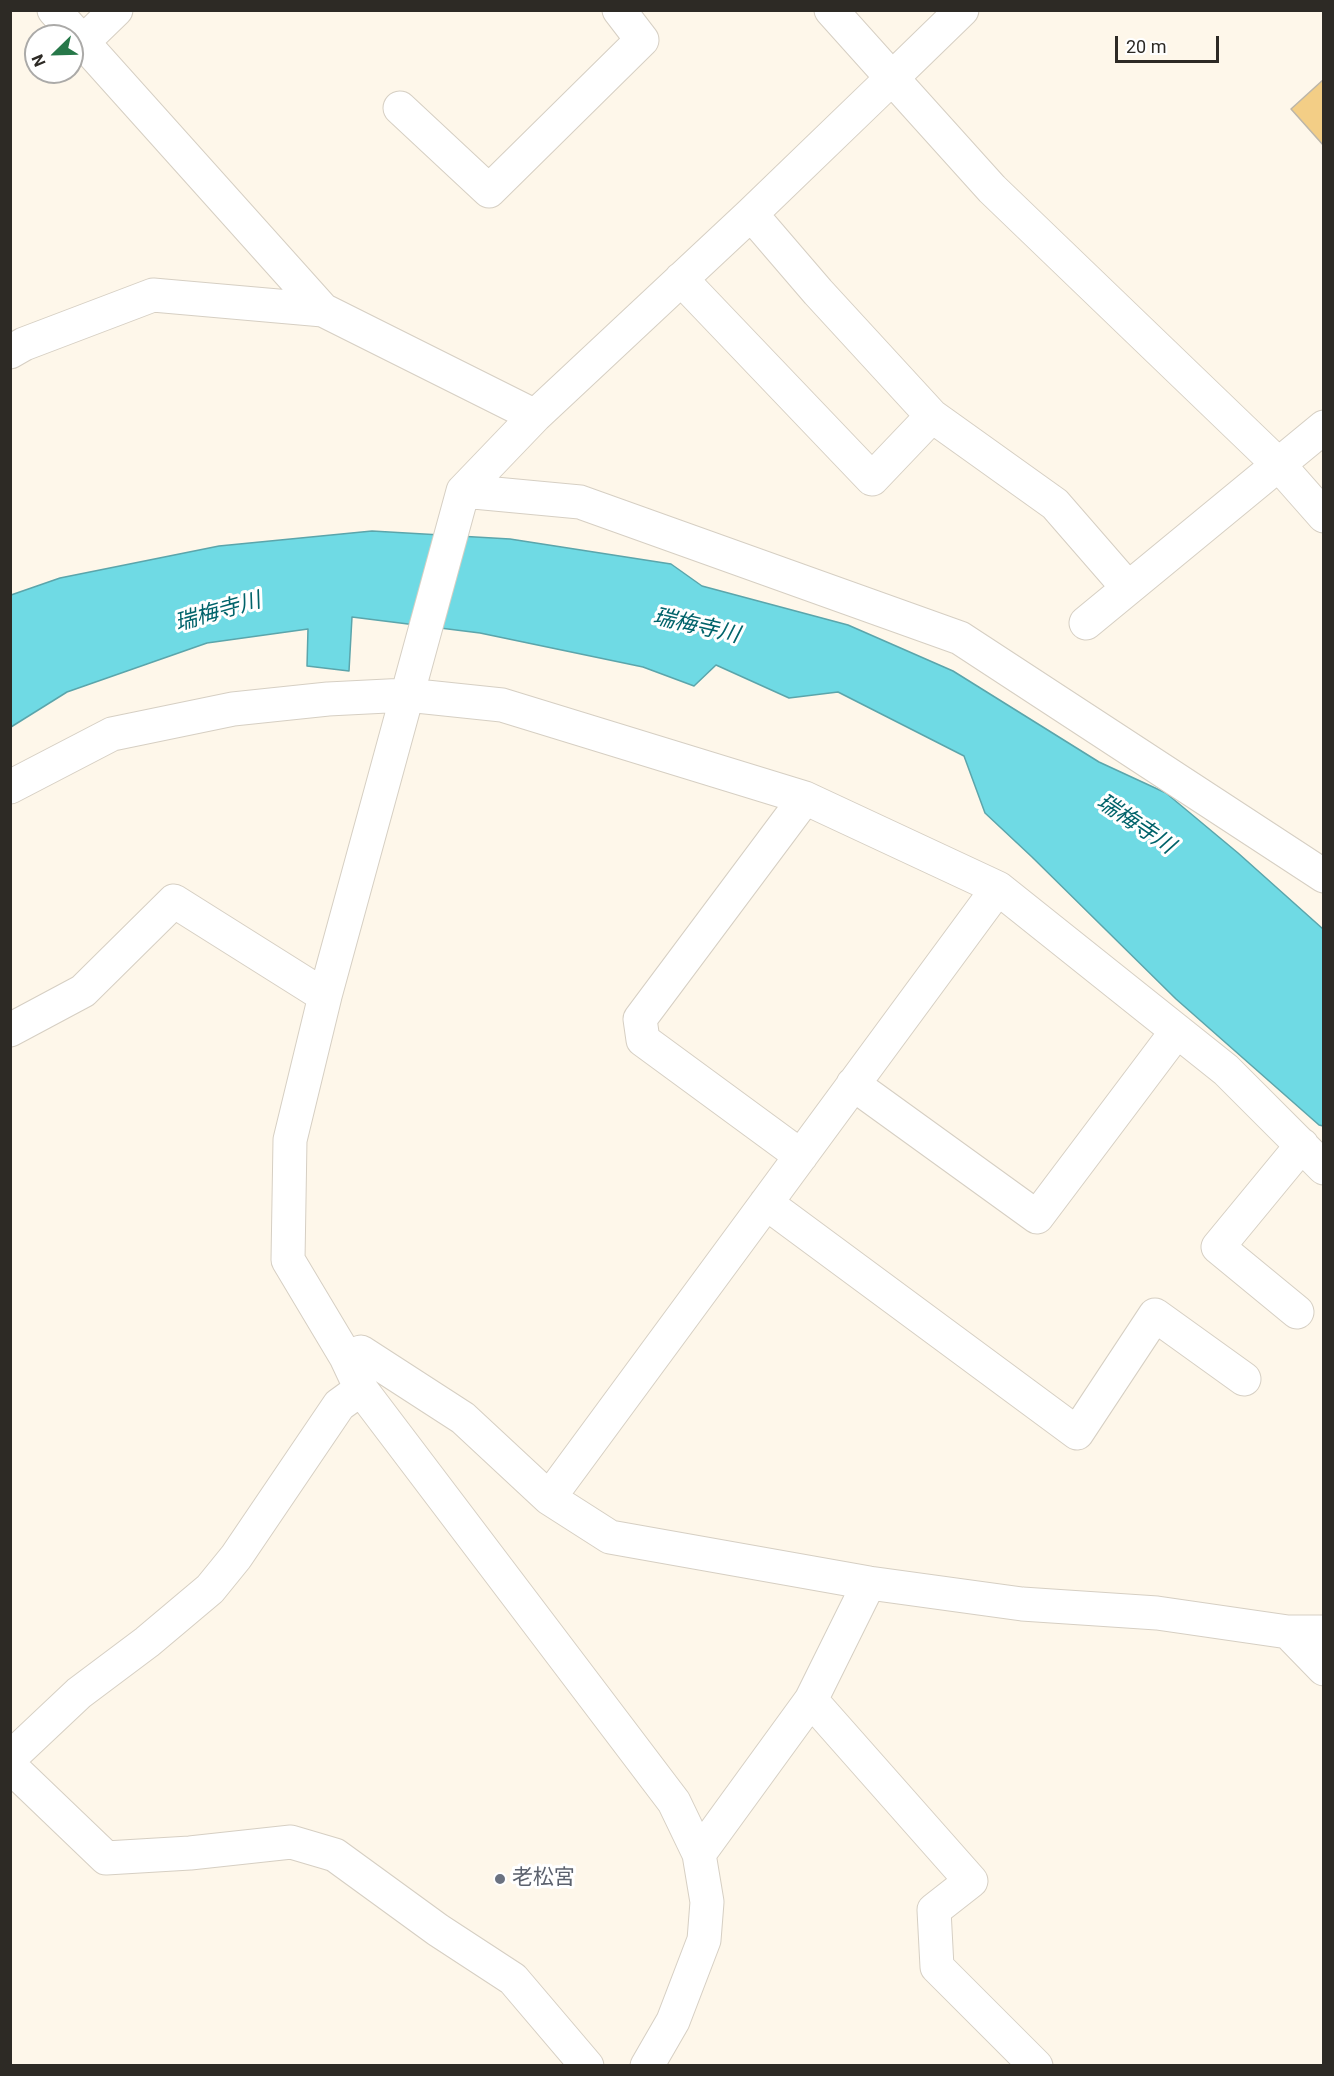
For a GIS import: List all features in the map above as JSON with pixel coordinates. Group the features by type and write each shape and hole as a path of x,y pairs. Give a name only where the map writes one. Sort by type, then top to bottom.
{"street":[{"path":"54,10 67,24"},
{"path":"84,41 116,10"},
{"path":"400,108 489,191 642,40 619,10"},
{"path":"831,10 992,189 1279,465 1323,516"},
{"path":"646,2066 673,2021 704,1940 707,1902 699,1854 674,1802 361,1389 346,1357 288,1260 290,1140 325,996 463,491 534,416 751,214 962,10"},
{"path":"84,43 323,309 534,416"},
{"path":"751,214 818,292 932,416 1055,504 1128,588"},
{"path":"681,279 872,478 932,416"},
{"path":"10,351 153,295 323,309"},
{"path":"1086,623 1323,427"},
{"path":"463,491 580,502 960,638 1323,876"},
{"path":"10,787 112,734 233,709 328,699 407,695 502,705 805,798 998,888 1226,1070 1313,1156 1218,1247 1297,1312"},
{"path":"801,1156 643,1040 640,1019 805,798"},
{"path":"549,1498 998,888"},
{"path":"10,1030 83,991 174,902 325,996"},
{"path":"854,1084 1037,1217 1176,1031"},
{"path":"766,1203 1077,1433 1155,1315 1244,1379"},
{"path":"346,1357 361,1352 463,1418 549,1498 610,1537 869,1583 1022,1604 1156,1613 1288,1632 1323,1632"},
{"path":"361,1389 339,1405 236,1557 210,1589 13,1748 106,1858 190,1853 291,1842 334,1855 438,1930 513,1979 587,2066"},
{"path":"699,1854 811,1700 869,1583"},
{"path":"1288,1632 1323,1669"},
{"path":"811,1700 971,1881 934,1910 937,1966 1036,2066"}],"water":[{"name":"瑞梅寺川","path":"372,531 510,539 671,564 702,586 848,625 953,671 1099,762 1166,793 1323,929 1323,1126 1319,1125 1176,999 985,813 964,756 838,692 789,698 716,665 694,686 643,667 480,633 352,617 349,671 307,666 308,629 207,643 67,692 11,727 11,595 60,578 219,546"}],"building":[{"path":"1324,79 1324,146 1291,109"}],"place":[{"name":"老松宮","path":"500,1879"}]}
